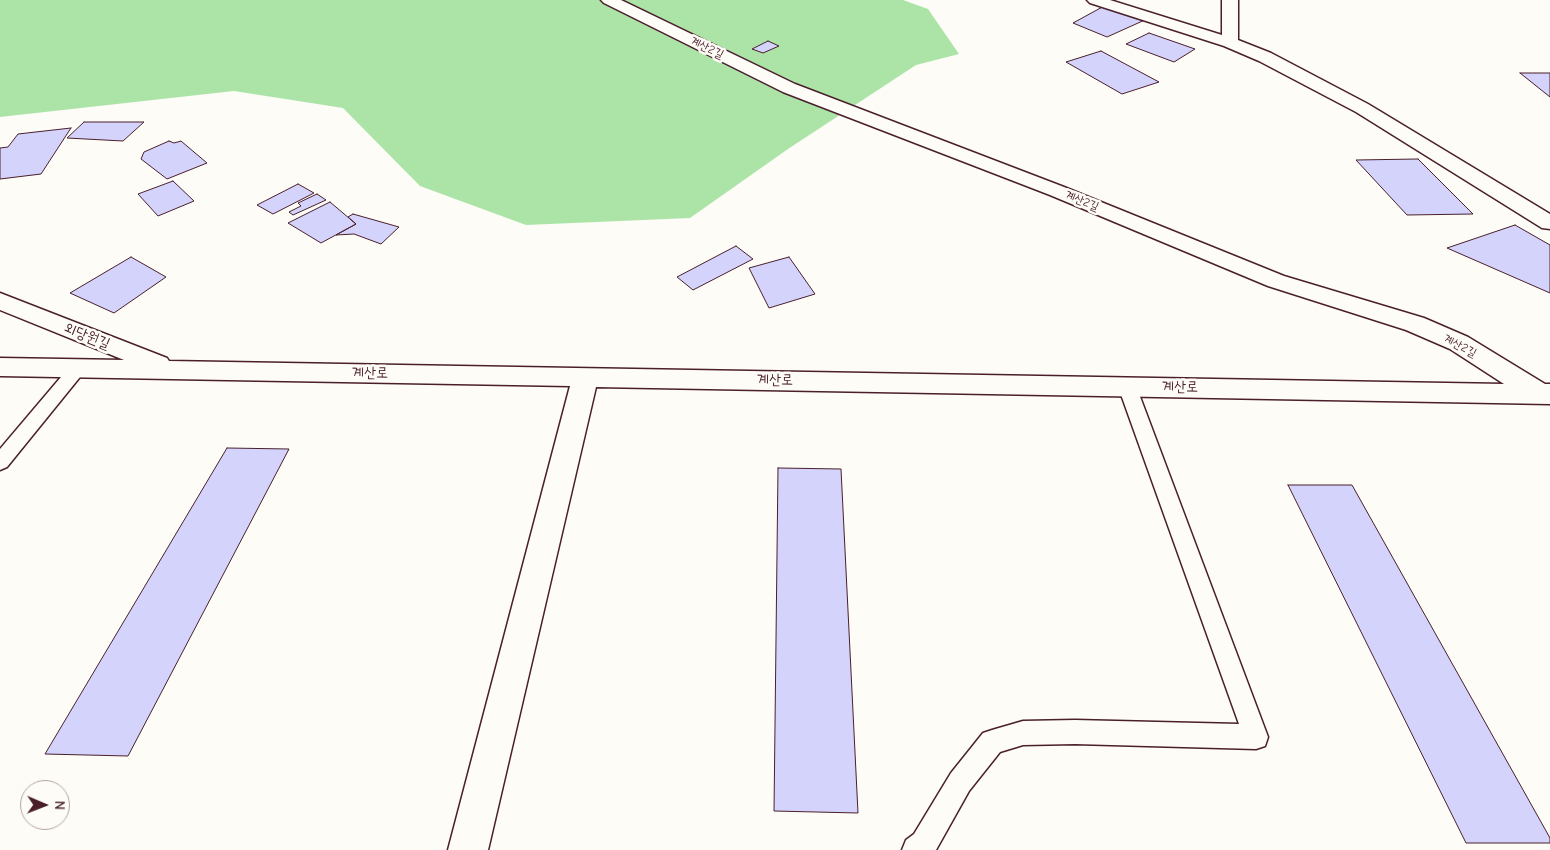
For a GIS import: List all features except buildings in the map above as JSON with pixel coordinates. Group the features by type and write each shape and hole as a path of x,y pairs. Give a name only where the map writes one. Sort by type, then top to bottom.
{"street":[{"name":"계산2길","path":"609,0 789,88 1058,191 1276,281 1415,324 1459,343 1547,398"},
{"path":"1095,0 1230,43 1265,57 1340,96 1550,223"},
{"path":"1230,0 1230,43"},
{"name":"외당원길","path":"0,301 173,370"},
{"name":"계산로","path":"0,367 1127,386 1547,398"},
{"path":"468,850 585,377"}],"lane":[{"path":"0,462 78,368"},
{"path":"916,850 924,844 960,782 992,742 1023,733 1075,732 1256,737 1127,386"}],"green space":[{"path":"0,0 903,0 928,9 959,54 916,65 788,149 690,218 526,225 420,186 343,108 234,91 0,117"}]}
